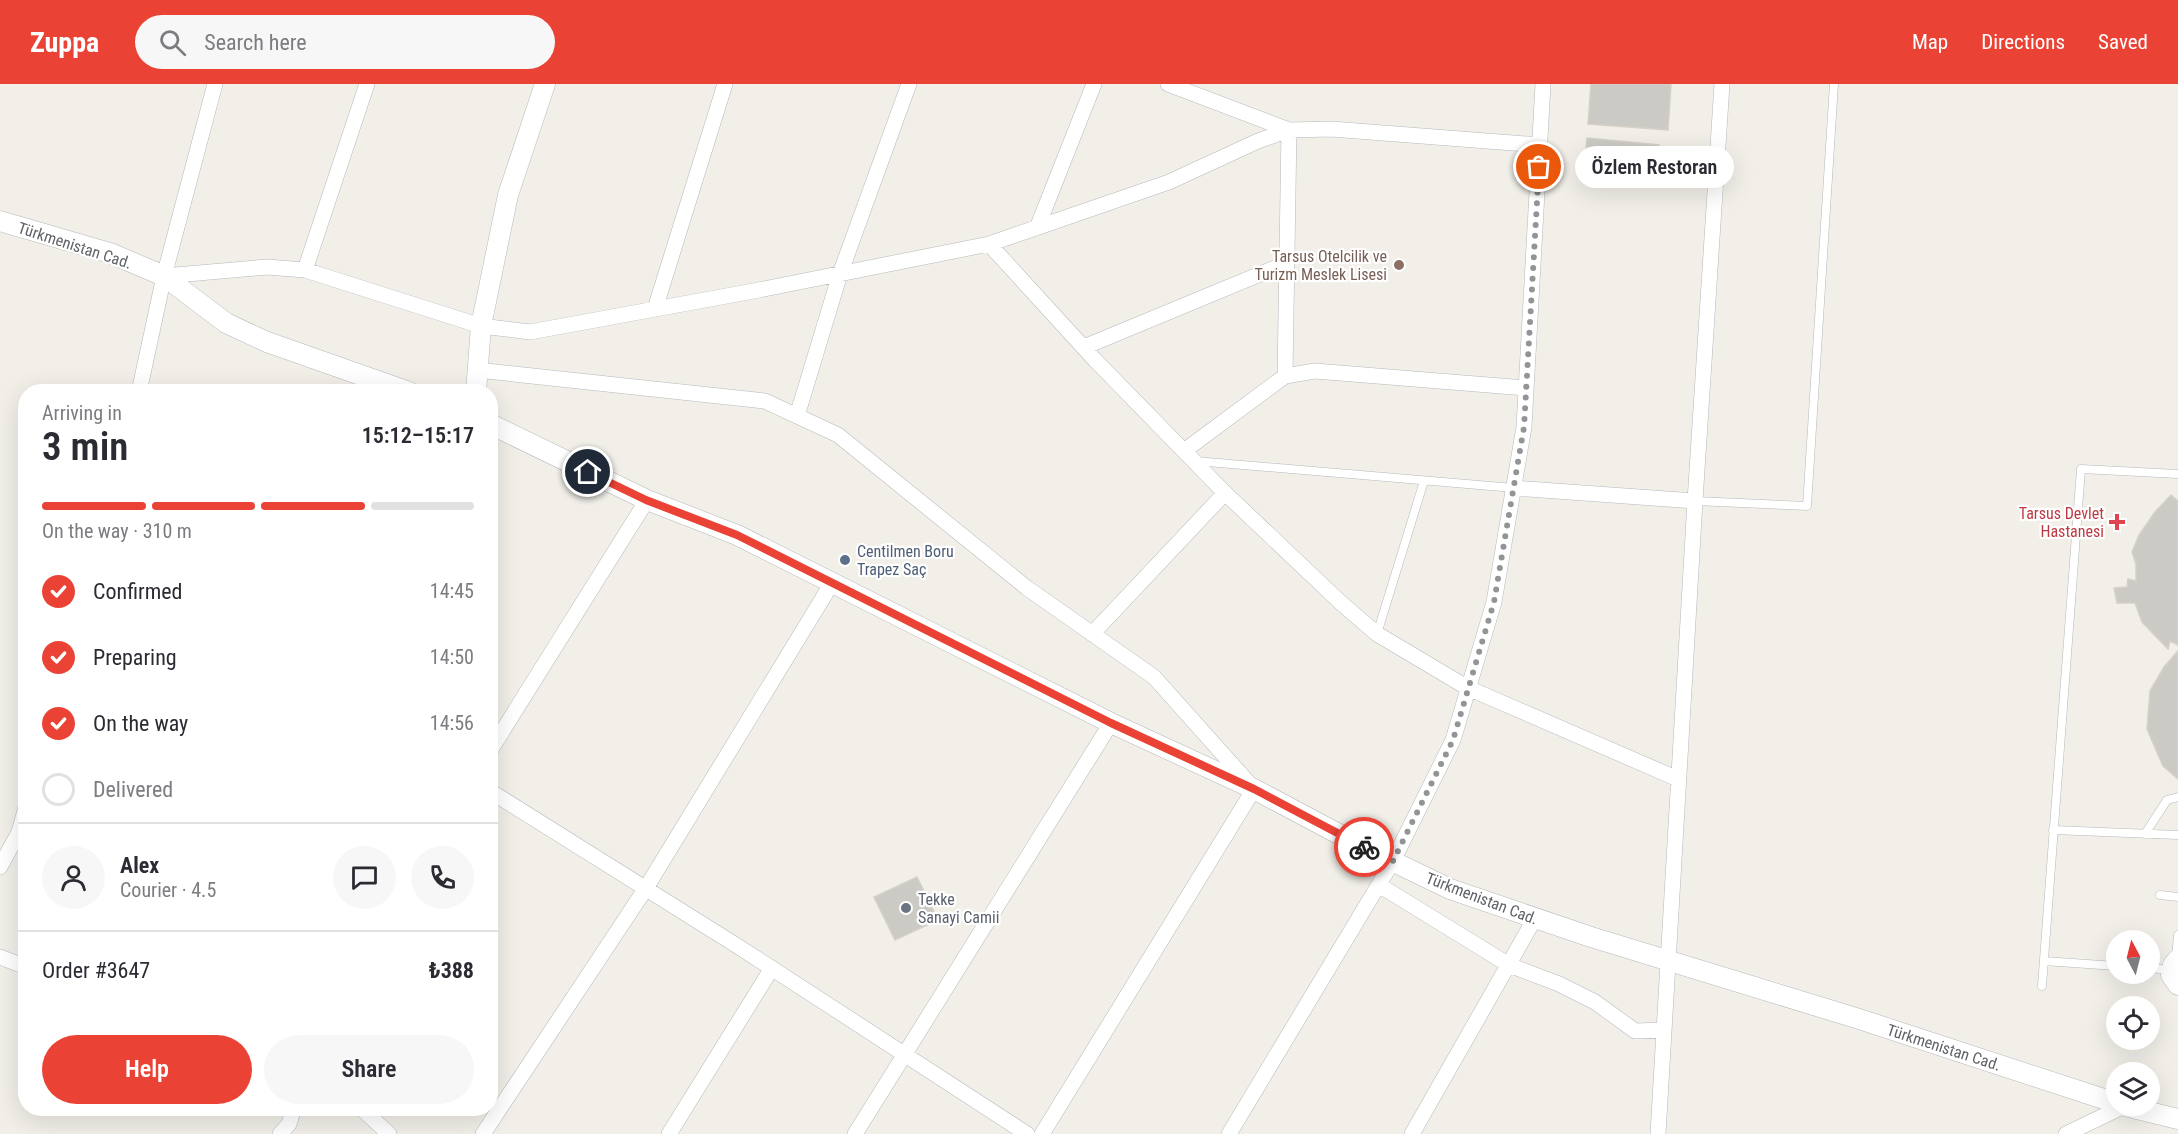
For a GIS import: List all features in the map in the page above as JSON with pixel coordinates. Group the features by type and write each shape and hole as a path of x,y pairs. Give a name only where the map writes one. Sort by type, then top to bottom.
{"street":[{"path":"141,384 164,276 216,84"},
{"path":"305,270 367,84"},
{"path":"476,384 481,326 508,195 545,84"},
{"path":"654,309 725,84"},
{"path":"797,416 840,274 909,84"},
{"path":"1037,228 1094,84"},
{"path":"1168,84 1289,130"},
{"path":"1229,1134 1393,861 1453,740 1494,602 1524,427 1543,84"},
{"path":"1658,1134 1722,84"},
{"path":"164,276 267,267 305,270 481,326 530,332 988,244 1168,182 1258,141 1289,130 1331,129 1540,145"},
{"path":"1286,376 1289,130"},
{"name":"Türkmenistan Cad.","path":"0,221 110,253 164,276 226,322 267,342 386,384"},
{"path":"988,244 1084,348 1189,456 1340,602 1377,634 1468,688 1678,779"},
{"path":"1084,348 1287,263"},
{"path":"477,370 765,401 838,435 1027,588 1154,677 1254,789 1042,1134"},
{"path":"1189,456 1286,376 1315,371 1526,388"},
{"name":"Türkmenistan Cad.","path":"498,428 646,500 737,535 1111,723 1254,789 1450,889 1668,961 1856,1018 2106,1100"},
{"path":"1514,488 1695,501"},
{"path":"1092,634 1226,493"},
{"path":"498,739 646,500"},
{"path":"498,1111 646,888 832,583"},
{"path":"855,1134 1111,723"},
{"path":"498,796 772,968 1027,1134"},
{"path":"0,867 18,834"},
{"path":"1379,885 1509,965 1559,984 1595,1002 1635,1031 1664,1030"},
{"path":"1412,1134 1535,918"},
{"path":"0,957 18,964"},
{"path":"669,1134 772,968"},
{"path":"2066,1134 2106,1115"},
{"path":"2160,1115 2178,1119"},
{"path":"280,1134 289,1125 292,1116"},
{"path":"370,1116 389,1134"},
{"path":"483,1134 495,1116"}],"lane":[{"path":"1695,501 1807,506 1834,84"},
{"path":"1189,456 1424,481 1514,488"},
{"path":"2042,986 2080,469 2178,474"},
{"path":"1377,634 1424,481"},
{"path":"2145,834 2167,800 2178,797"},
{"path":"2053,830 2178,835"},
{"path":"2160,895 2178,897"},
{"path":"2160,968 2176,969 2178,935"},
{"path":"2044,961 2106,965"}],"building":[{"path":"1591,84 1671,84 1668,130 1588,124"},
{"path":"1587,138 1659,145 1654,185 1583,178"},
{"name":"Tarsus Devlet Hastanesi","path":"2171,495 2178,501 2178,645 2170,641 2168,649 2142,622 2135,603 2117,603 2114,588 2127,587 2128,579 2136,581 2136,564 2132,552 2139,535 2155,512"},
{"path":"2178,651 2178,779 2163,766 2147,729 2150,691 2164,667"},
{"name":"Tekke Sanayi Camii","path":"917,877 938,920 895,940 874,897"}],"way so far":[{"path":"1364,847 1393,861 1453,740 1494,602 1524,427 1539,167"}],"place":[{"name":"Özlem Restoran","path":"1539,167"},
{"name":"Tarsus Otelcilik ve Turizm Meslek Lisesi","path":"1399,265"},
{"name":"Tarsus Devlet Hastanesi","path":"2117,522"},
{"name":"Centilmen Boru Trapez Saç","path":"845,560"},
{"name":"Tekke Sanayi Camii","path":"906,908"}],"route":[{"path":"588,472 646,500 737,535 1111,723 1254,789 1364,847"}]}
